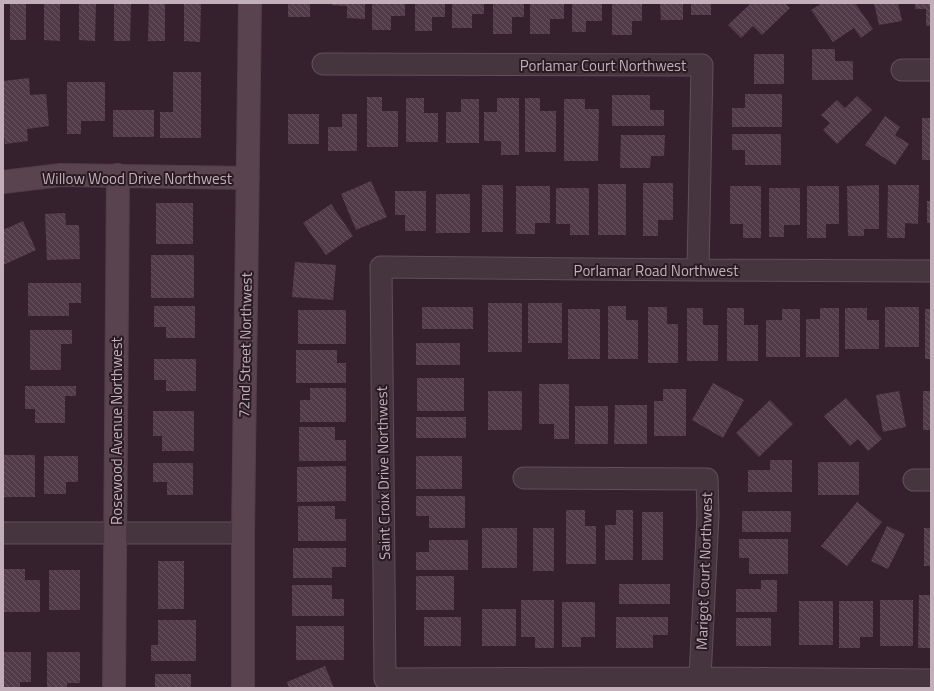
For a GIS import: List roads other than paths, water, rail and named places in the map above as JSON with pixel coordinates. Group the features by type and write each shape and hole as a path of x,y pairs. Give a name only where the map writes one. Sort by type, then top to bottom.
{"street":[{"name":"72nd Street Northwest","path":"243,688 243,533 250,3"},
{"name":"Porlamar Court Northwest","path":"324,64 702,65 698,270"},
{"path":"902,70 931,70"},
{"name":"Willow Wood Drive Northwest","path":"3,182 61,174 248,178"},
{"name":"Rosewood Avenue Northwest","path":"114,688 118,175"},
{"name":"Porlamar Road Northwest","path":"381,267 931,271"},
{"name":"Saint Croix Drive Northwest","path":"381,267 385,679 601,684"},
{"name":"Marigot Court Northwest","path":"524,478 707,479 708,516 700,678"},
{"path":"3,533 243,533"},
{"path":"601,684 700,678 931,680"}]}
